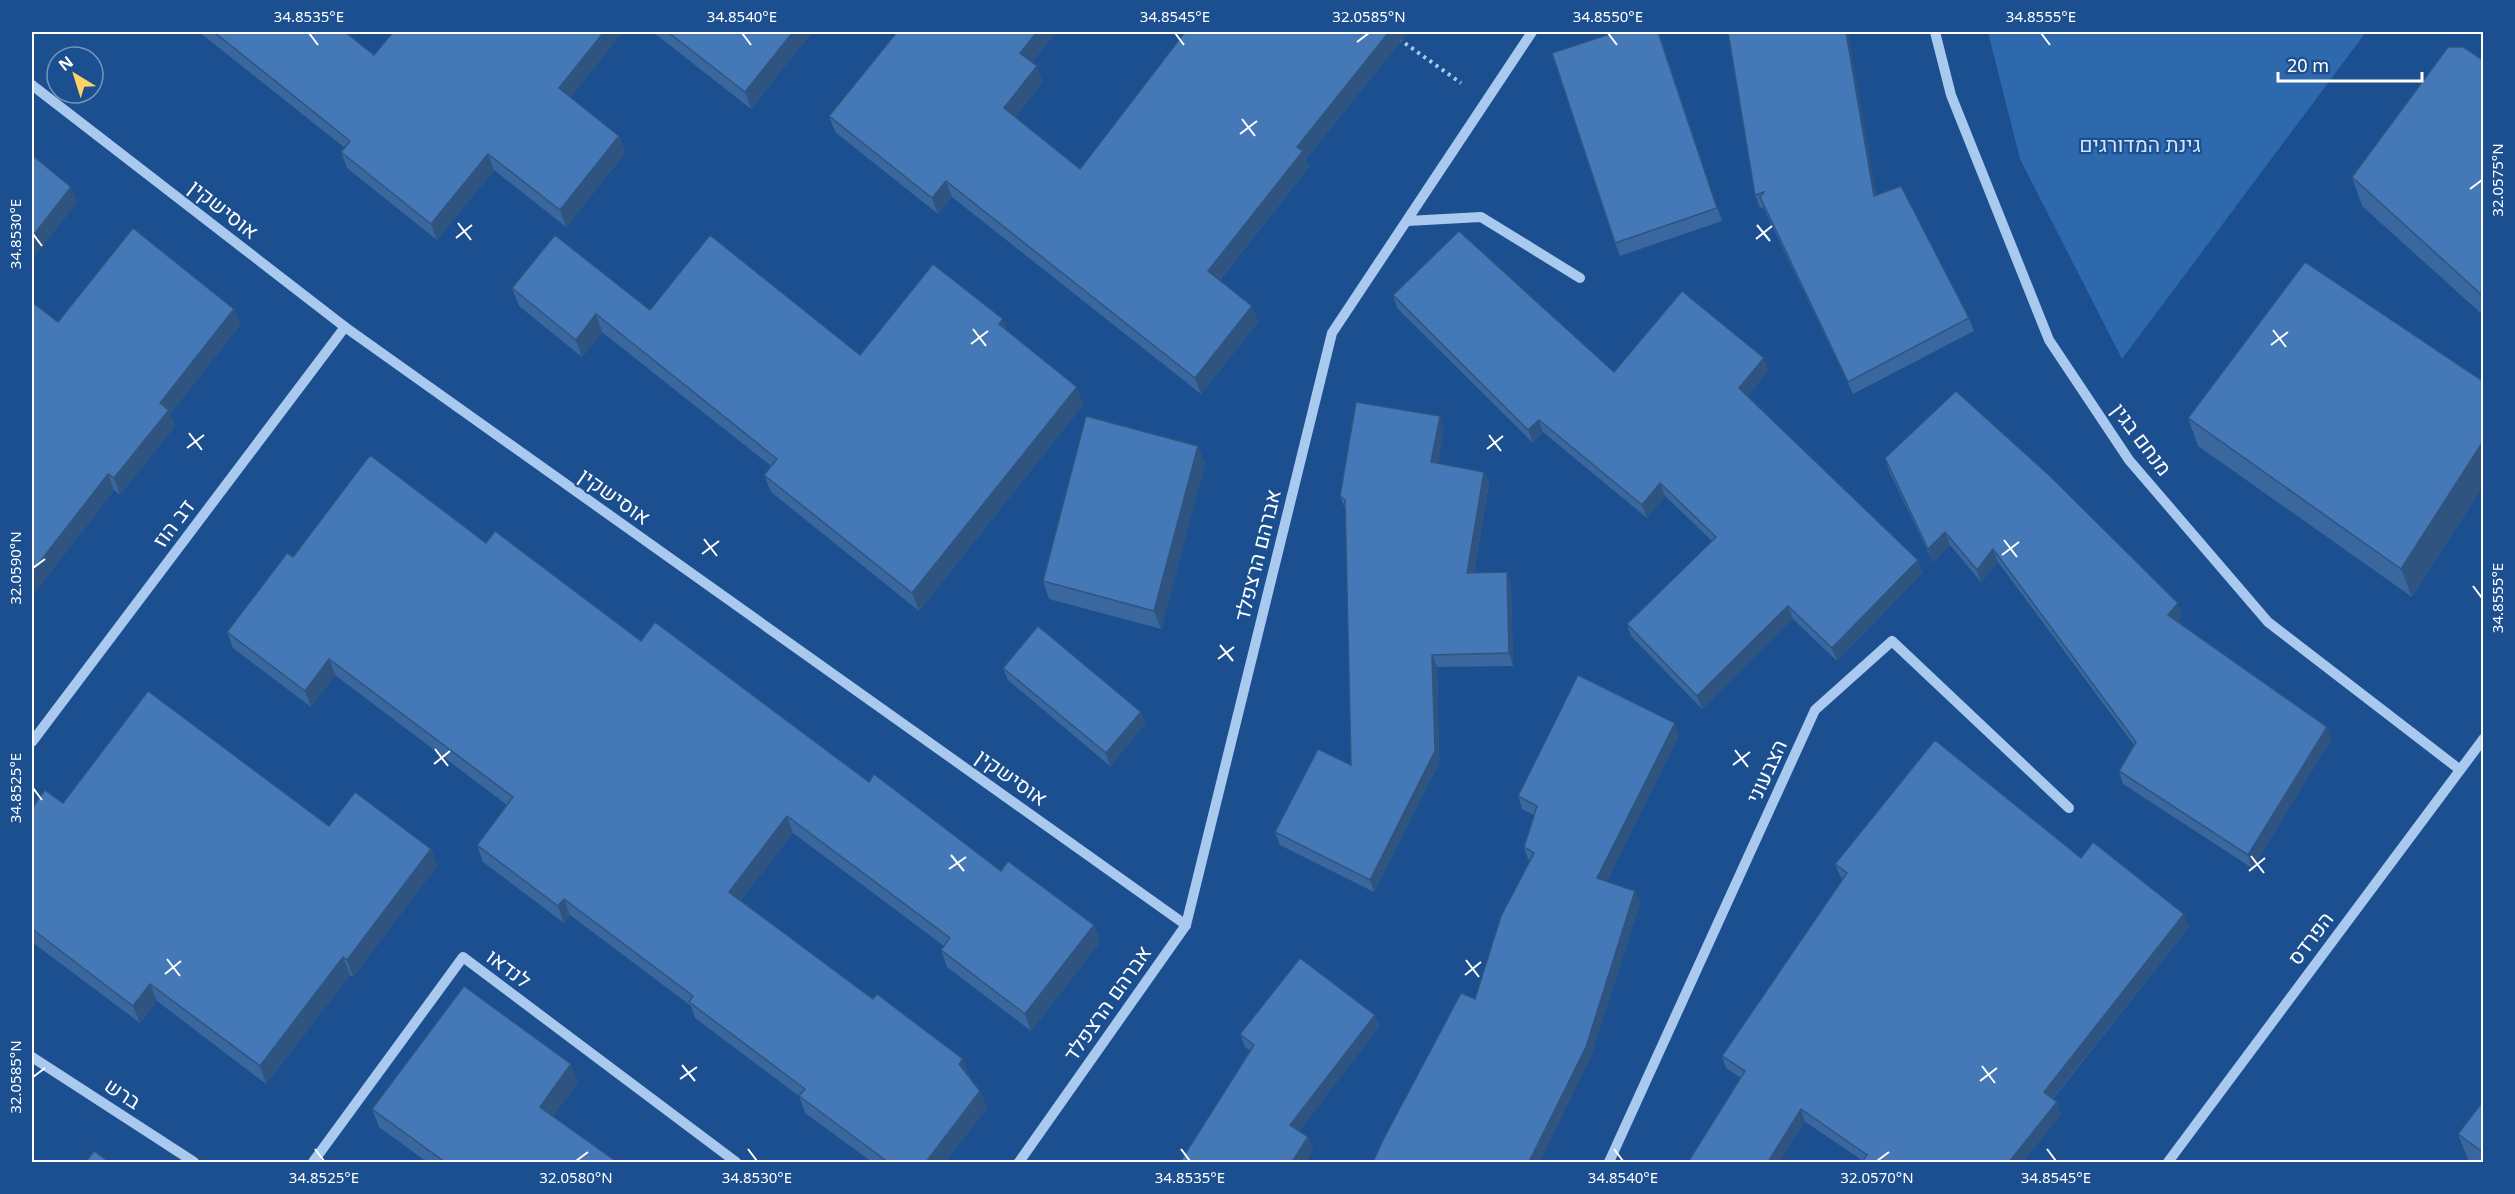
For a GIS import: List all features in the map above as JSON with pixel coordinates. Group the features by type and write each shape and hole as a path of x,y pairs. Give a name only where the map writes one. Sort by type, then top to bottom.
{"street":[{"name":"אברהם הרצפלד","path":"1019,1162 1186,925 1332,333 1532,32"},
{"name":"מנחם בגין","path":"1935,32 1951,95 2049,340 2129,460 2268,622 2459,769"},
{"name":"אוסישקין","path":"32,85 345,327 1186,925"},
{"path":"1407,221 1481,217 1580,278"},
{"name":"דב הוז","path":"32,742 345,327"},
{"name":"הצבעוני","path":"1609,1162 1815,710 1892,641 2069,808"},
{"name":"הפרדס","path":"2168,1162 2484,738"},
{"name":"לנדאו","path":"313,1162 463,957 736,1162"},
{"name":"ברש","path":"32,1057 194,1162"}],"path":[{"path":"1396,38 1486,101"}],"green space":[{"name":"גינת המדורגים","path":"1988,32 2366,32 2122,359 2020,159"}],"building":[{"path":"214,32 345,32 374,55 393,32 604,32 559,88 619,136 560,210 488,154 431,224 341,152 350,141"},
{"path":"668,32 793,32 745,92"},
{"path":"897,32 1037,32 1020,53 1037,66 1004,108 1080,169 1185,32 1389,32 1297,147 1303,151 1208,271 1252,306 1195,378 946,181 932,198 829,116"},
{"path":"1616,32 1658,32 1717,208 1615,243 1552,53"},
{"path":"1728,32 1846,32 1874,196 1901,186 1969,318 1848,382 1760,197 1764,192 1755,195"},
{"path":"2448,47 2463,47 2484,61 2484,297 2352,177"},
{"path":"32,155 71,187 32,237"},
{"path":"133,228 234,309 160,403 169,410 114,478 108,474 32,572 32,302 58,322"},
{"path":"1459,231 1614,372 1682,291 1764,358 1739,388 1918,560 1832,648 1788,606 1697,696 1627,624 1716,537 1660,483 1642,505 1539,420 1528,430 1393,295"},
{"path":"555,235 650,310 710,235 860,355 933,264 1003,319 999,324 1077,387 912,593 764,475 777,459 596,314 576,340 512,288"},
{"path":"2305,262 2484,382 2484,440 2401,569 2188,418"},
{"path":"1956,391 2050,476 2178,603 2168,615 2327,727 2248,855 2119,771 2136,742 1993,549 1977,570 1945,532 1928,549 1885,458"},
{"path":"1356,402 1440,416 1431,462 1484,472 1467,573 1507,572 1509,653 1432,655 1435,751 1370,880 1275,832 1318,749 1351,765 1345,500 1340,496"},
{"path":"1086,416 1198,446 1154,611 1043,581"},
{"path":"370,455 486,543 495,531 641,641 655,622 869,782 874,774 1001,871 1008,861 1094,925 1025,1014 941,950 950,938 787,816 729,892 873,999 877,994 963,1059 959,1064 980,1091 926,1162 888,1162 799,1096 805,1089 689,1002 693,996 564,899 558,906 477,845 513,797 329,659 305,691 227,632 287,553 293,557"},
{"path":"1038,626 1141,712 1106,753 1003,668"},
{"path":"1578,675 1675,723 1597,878 1635,891 1586,1047 1529,1162 1373,1162 1461,993 1475,999 1501,916 1534,853 1524,847 1537,806 1518,796"},
{"path":"148,691 329,826 355,792 431,849 347,960 343,957 260,1066 150,984 133,1006 32,929 32,808 45,790 63,803"},
{"path":"1935,740 2081,858 2093,842 2184,914 2044,1092 2057,1102 2009,1162 1862,1162 1867,1155 1801,1109 1768,1162 1688,1162 1745,1071 1722,1056 1847,873 1835,864"},
{"path":"1300,958 1375,1015 1290,1125 1308,1137 1292,1162 1180,1162 1254,1045 1240,1034"},
{"path":"464,986 571,1064 540,1107 617,1162 445,1162 372,1109"},
{"path":"2484,1100 2484,1153 2458,1134"},
{"path":"94,1151 109,1162 86,1162"}]}
